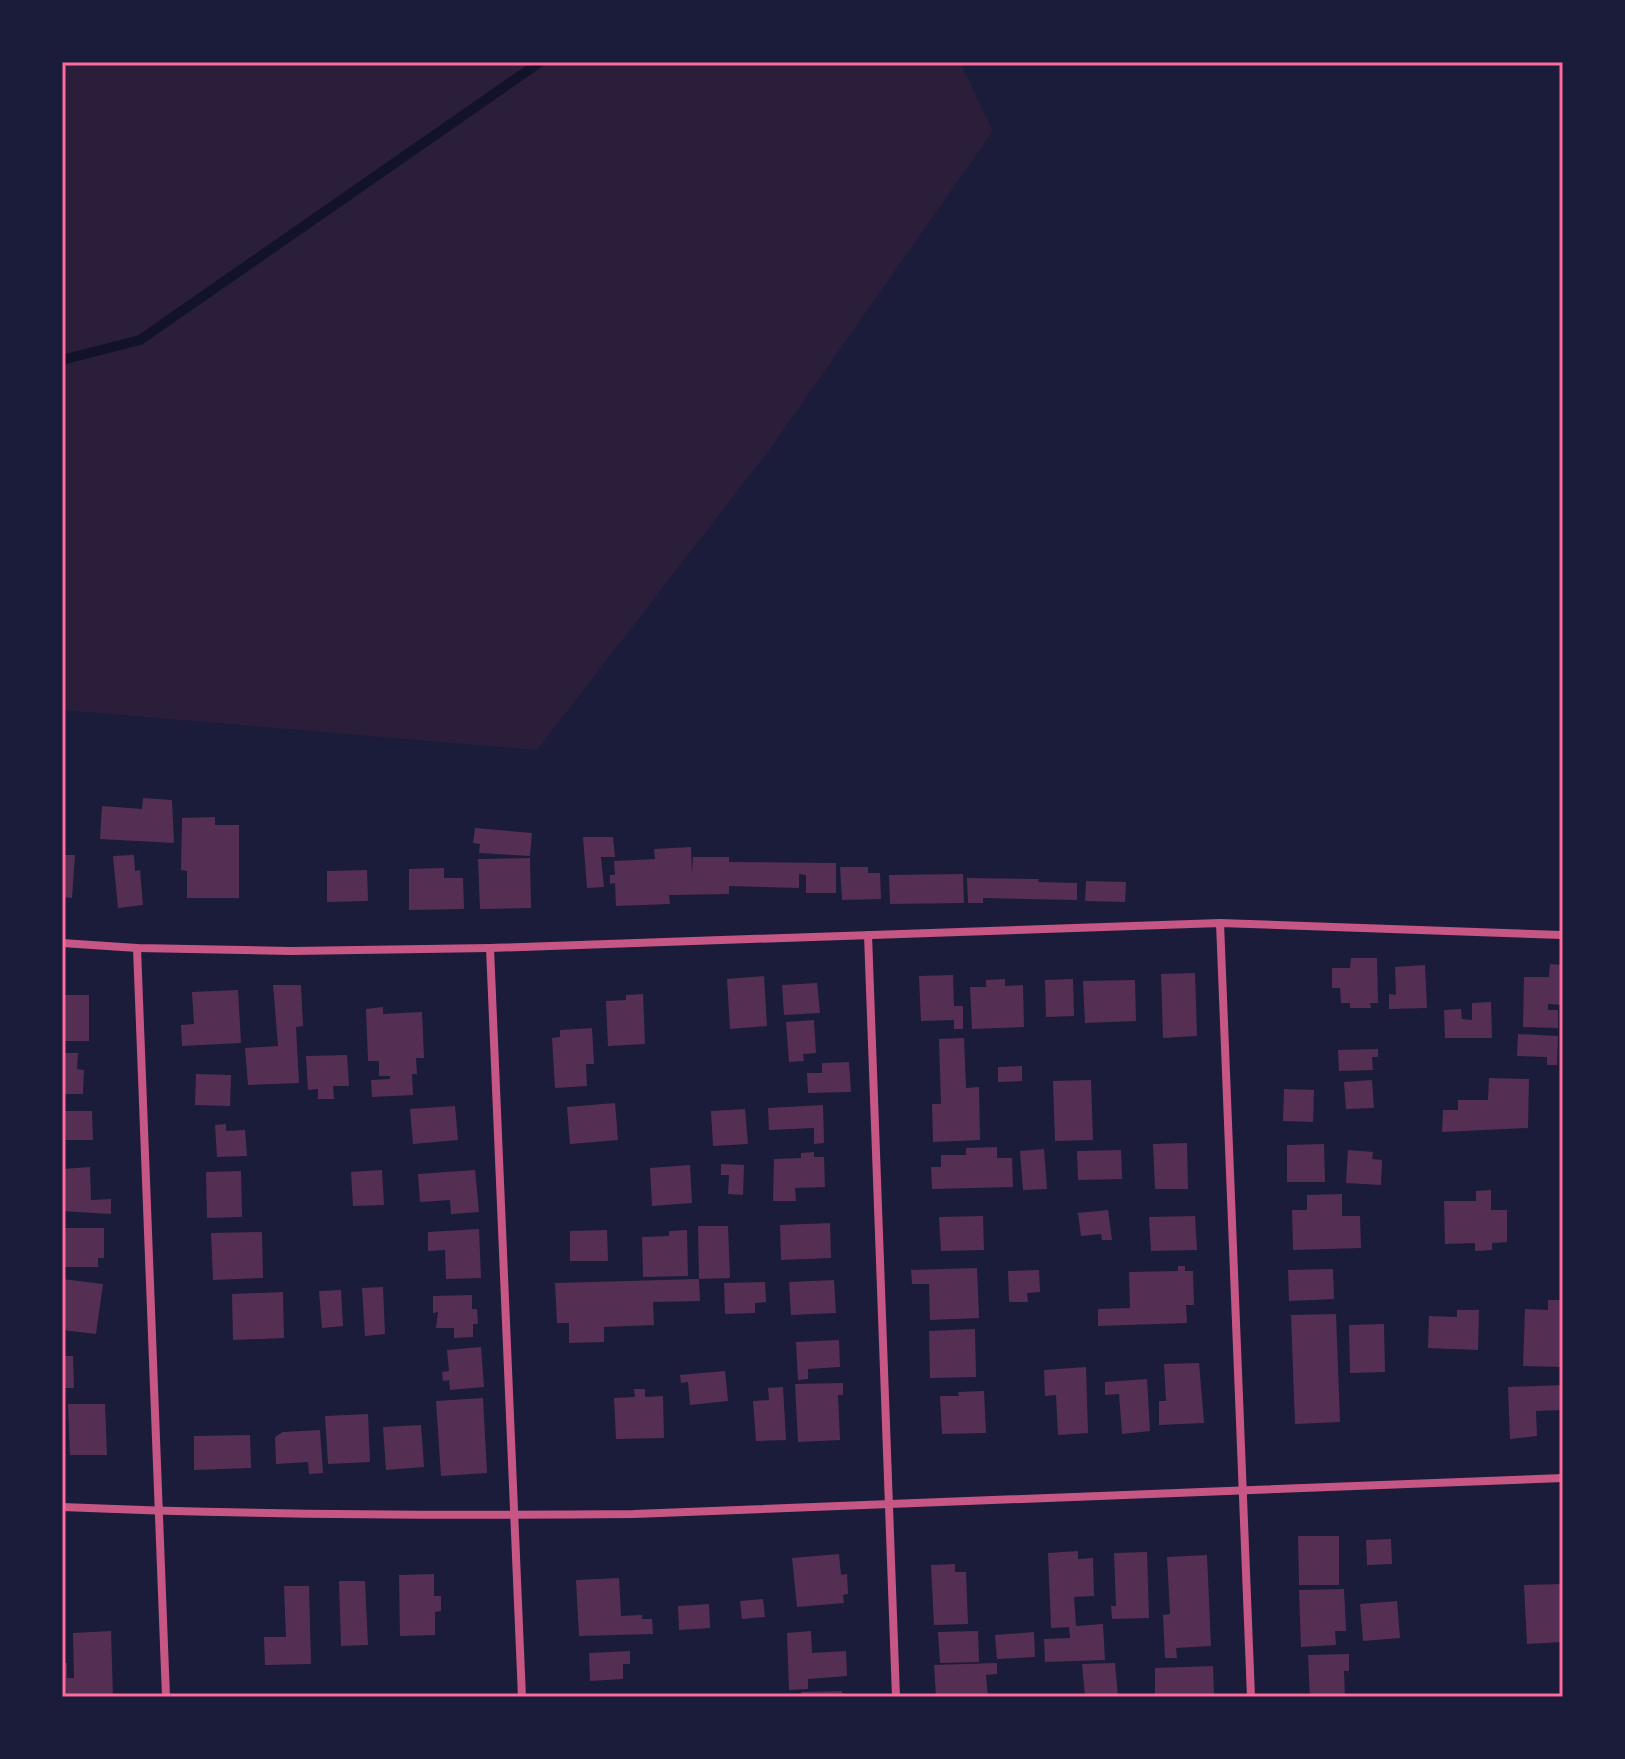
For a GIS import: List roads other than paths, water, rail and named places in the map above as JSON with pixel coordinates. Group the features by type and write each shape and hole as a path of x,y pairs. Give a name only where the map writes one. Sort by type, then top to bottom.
{"street":[{"path":"62,943 292,951 490,948 1220,923 1563,935"},
{"path":"1220,923 1251,1697"},
{"path":"868,935 896,1697"},
{"path":"137,948 166,1697"},
{"path":"490,948 522,1697"},
{"path":"62,1507 514,1515 1563,1478"}],"waterway":[{"path":"62,360 140,340 540,62"}]}
